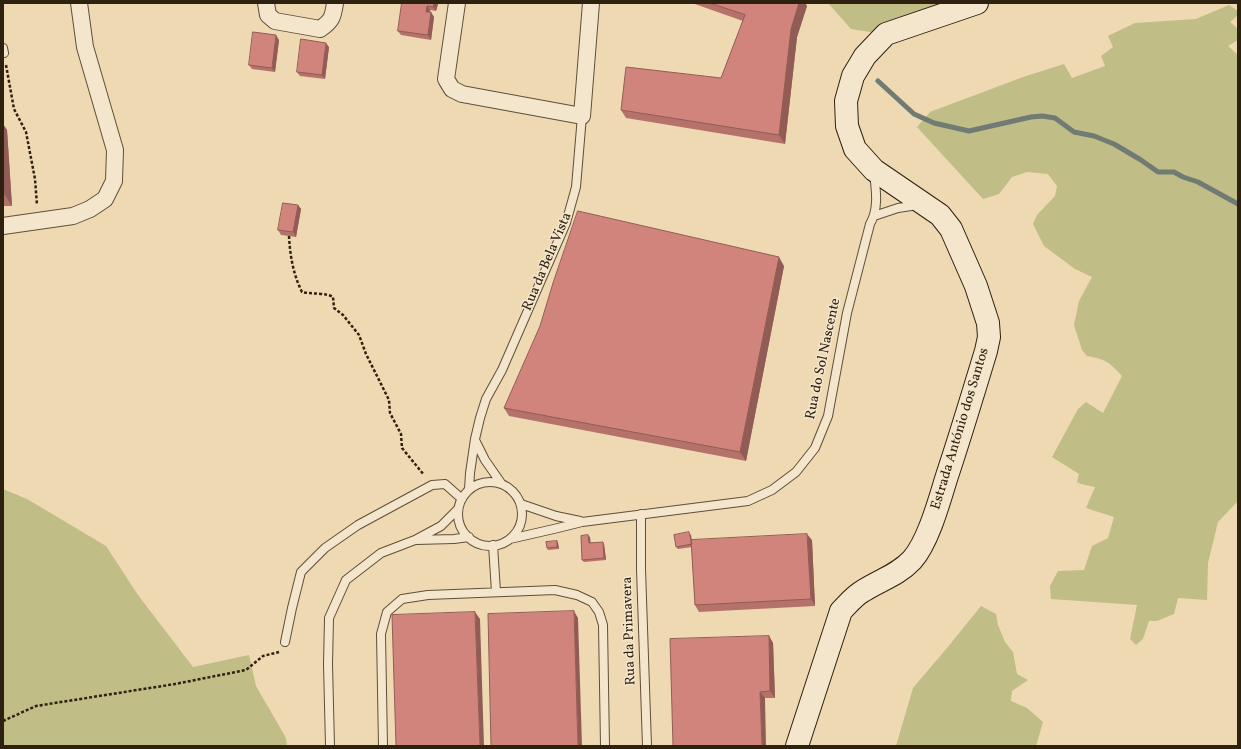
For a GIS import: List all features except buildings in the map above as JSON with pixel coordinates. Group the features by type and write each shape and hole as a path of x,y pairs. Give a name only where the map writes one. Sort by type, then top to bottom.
{"street":[{"path":"3,226 73,216 90,209 105,199 114,181 115,150 86,47 80,3"},
{"path":"266,3 268,15 275,21 320,29 328,24 333,17 335,3"},
{"path":"457,3 446,79 452,89 462,94 582,116"},
{"name":"Rua da Bela Vista","path":"582,116 591,3"},
{"name":"Estrada António dos Santos","path":"797,746 841,611 852,599 863,591 901,570 912,560 921,548 936,512 989,337 988,323 976,286 951,229 940,215 874,170 855,149 847,126 846,101 853,76 865,56 886,34 977,3"}],"lane":[{"name":"Rua da Bela Vista","path":"469,490 475,439 486,398 502,370 566,223 576,187 582,116"},
{"name":"Rua do Sol Nascente","path":"582,522 748,501 772,490 796,472 815,448 828,416 847,313 870,224 874,216 876,193 874,170"},
{"path":"874,216 898,208 924,204"},
{"path":"475,439 485,460 501,483"},
{"path":"330,746 328,664 329,618 346,580 381,553 415,540 442,526 458,509 462,499 469,490 479,484 490,482 501,483 510,488 516,495 521,504 521,523 510,539"},
{"path":"285,642 301,572 325,548 358,525 432,485 445,484 462,499"},
{"path":"521,504 556,516 582,522"},
{"path":"458,509 462,529 469,537 484,545 502,543 510,539 582,522"},
{"name":"Rua da Primavera","path":"641,514 640,569 647,746"},
{"path":"415,540 469,537"},
{"path":"493,545 496,592"},
{"path":"384,746 381,634 386,612 402,599 428,595 555,590 577,595 592,602 599,612 602,625 605,746"}],"path":[{"path":"4,50 14,109 26,132 35,179 39,222"},
{"path":"289,236 293,266 302,292 311,294 330,294 333,297 334,308 343,315 359,335 366,354 389,400 390,413 401,434 402,448 432,485"},
{"path":"3,721 36,706 175,684 246,670 263,656 281,651 285,642"}],"shaded area":[{"path":"828,3 955,3 877,33 851,29"},
{"path":"1229,5 1238,11 1238,15 1230,22 1238,29 1238,40 1228,46 1238,55 1238,501 1218,522 1208,563 1207,600 1178,598 1174,614 1157,621 1149,621 1143,639 1136,645 1130,639 1137,605 1051,599 1050,586 1058,571 1084,570 1092,546 1108,538 1114,517 1086,508 1095,487 1077,482 1079,474 1052,457 1078,409 1086,402 1103,413 1122,376 1114,367 1106,362 1098,358 1087,356 1082,350 1074,325 1079,301 1092,277 1075,269 1044,246 1033,224 1037,215 1055,196 1057,186 1048,174 1027,172 1012,177 999,194 983,199 917,127 930,112 1026,76 1064,64 1072,78 1105,66 1101,56 1113,47 1108,36 1135,23 1196,19"},
{"path":"3,489 27,499 106,546 138,595 193,667 249,655 256,686 286,738 287,746 3,746"},
{"path":"981,606 996,614 998,625 1005,642 1013,652 1017,674 1028,680 1012,691 1011,701 1027,708 1043,722 1036,746 896,746 913,688"}],"waterway":[{"path":"878,81 914,114 934,123 969,131 1031,117 1042,116 1055,118 1074,132 1094,136 1114,144 1158,172 1174,172 1198,182 1238,204"}]}
